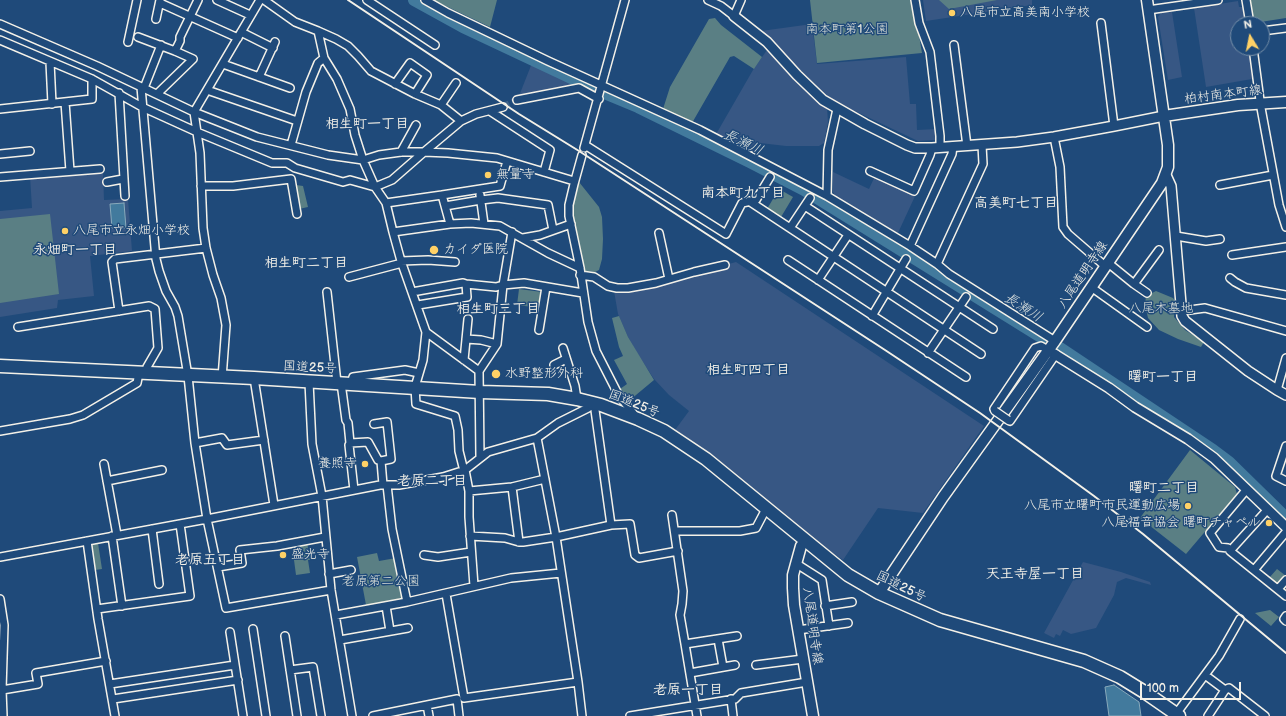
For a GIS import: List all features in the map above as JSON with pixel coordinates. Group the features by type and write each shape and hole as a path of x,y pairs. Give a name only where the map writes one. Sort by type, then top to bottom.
{"highway":[{"name":"国道25号","path":"0,366 222,378 254,378 480,392 548,394 594,403 638,418 664,431 706,459 848,575 879,593 940,620 1084,661 1120,677 1177,715"}],"main road":[{"name":"八尾道明寺線","path":"879,593 940,502 1052,352 1055,340 1162,183 1166,174 1169,156 1147,0"},
{"name":"柏村南本町線","path":"1164,116 1260,103 1286,102"},
{"name":"八尾道明寺線","path":"805,541 801,546 793,575 793,588 794,605 813,716"}],"street":[{"path":"128,42 137,0"},
{"path":"176,51 180,37 198,0"},
{"path":"217,0 250,15"},
{"path":"222,378 226,325 221,298 206,248 203,228 200,153 194,112 260,0"},
{"path":"264,0 295,22 336,38 348,46 371,71 415,94 441,105 461,121"},
{"path":"367,0 435,45"},
{"path":"425,0 462,20 548,61 601,91 700,130 827,196 910,246 949,274 1055,340"},
{"path":"626,0 585,146 726,234 742,203 756,200 770,177"},
{"path":"708,0 721,6 766,42 823,100 907,146 915,148 1017,142 1054,137 1164,116"},
{"path":"734,16 741,0"},
{"path":"870,171 914,191 940,136 930,52 919,23 915,0"},
{"path":"1148,10 1218,0"},
{"path":"1246,0 1249,16"},
{"path":"156,19 160,2 190,16 240,35 274,45 259,77"},
{"path":"1101,23 1114,126"},
{"path":"0,24 97,66 194,112 257,137 328,155 363,160 401,152 448,153 490,157 574,181"},
{"path":"1270,30 1286,28"},
{"path":"318,31 324,58 337,79 350,109 355,135 363,160 375,187 386,202 402,262 426,332 423,360 416,387 416,404 455,416 458,430 459,451 469,491 470,536 474,586"},
{"path":"138,36 193,59 157,94"},
{"path":"0,40 92,79 142,107 197,132 272,163 287,163 295,168 343,182 350,180 375,187 392,180 461,121 476,114 503,107"},
{"path":"162,45 142,87 142,107 155,254 159,272 166,291 178,316 188,376 195,442 207,519 226,608 331,590"},
{"path":"954,45 967,146"},
{"path":"1254,56 1260,103 1278,205 1286,227"},
{"path":"291,145 306,92 318,63 324,58"},
{"path":"50,62 52,104"},
{"path":"395,84 410,63 427,75 415,94"},
{"path":"223,64 290,88"},
{"path":"0,109 92,99 92,79"},
{"path":"441,105 456,83"},
{"path":"517,100 579,88 601,91"},
{"path":"207,90 297,121"},
{"path":"119,94 125,196"},
{"path":"65,102 70,171"},
{"path":"827,196 828,150 837,109"},
{"path":"490,111 550,150 544,172"},
{"path":"401,152 416,125"},
{"path":"1054,137 1060,167 1063,227 1068,234 1106,264 1147,293"},
{"path":"937,264 983,164 982,145"},
{"path":"910,246 952,154 953,146"},
{"path":"0,154 30,151"},
{"path":"582,156 574,181 569,205 569,216 588,322 596,351 618,394 638,418"},
{"path":"498,198 507,161"},
{"path":"292,166 291,179 297,214"},
{"path":"0,177 100,169"},
{"path":"1166,174 1171,186 1182,316 1185,321 1248,371 1286,395"},
{"path":"1220,186 1273,175"},
{"path":"107,182 123,179"},
{"path":"201,186 233,186 291,179"},
{"path":"386,202 500,186"},
{"path":"479,189 484,224"},
{"path":"442,195 450,224"},
{"path":"445,206 498,198 548,205 553,230"},
{"path":"790,228 810,198"},
{"path":"749,201 981,354"},
{"path":"805,206 993,329"},
{"path":"393,232 450,224 471,223 500,226 580,272 594,277 608,286 617,288 656,283 725,265"},
{"path":"523,238 540,235 571,224"},
{"path":"480,457 479,371 497,344 503,284 512,232"},
{"path":"659,233 669,279"},
{"path":"818,280 848,234"},
{"path":"1176,236 1206,241 1220,239"},
{"path":"1232,255 1286,247"},
{"path":"119,311 112,262 115,259 206,248"},
{"path":"1134,284 1159,250"},
{"path":"872,316 906,259"},
{"path":"349,277 402,262 428,260 455,262"},
{"path":"788,260 966,377"},
{"path":"1230,278 1246,288 1286,295"},
{"path":"412,292 464,283 496,287 503,284 524,283 583,293"},
{"path":"418,305 467,297 466,284"},
{"path":"539,330 546,287"},
{"path":"1091,287 1147,327"},
{"path":"326,292 343,383 354,490"},
{"path":"928,353 966,297"},
{"path":"0,431 70,419 83,415 137,383 158,348 155,310 149,306 18,328"},
{"path":"1182,311 1205,308 1286,331"},
{"path":"464,360 468,319"},
{"path":"426,332 479,371"},
{"path":"466,339 481,340 497,344"},
{"path":"1052,352 1010,421 995,411 994,409 1035,348 1041,346 1052,352 1109,388 1136,407 1188,439 1214,458 1286,527"},
{"path":"563,348 575,386 577,399"},
{"path":"554,365 566,359"},
{"path":"1277,390 1286,361"},
{"path":"343,383 353,377 405,370 419,373"},
{"path":"254,378 274,505"},
{"path":"309,382 312,444 322,496 331,590 352,716"},
{"path":"0,557 354,490 385,485 399,485 443,477 464,470 488,452 537,438 558,423 588,408 594,403"},
{"path":"594,403 611,525"},
{"path":"374,424 387,422 391,458 381,461"},
{"path":"195,442 222,438 227,445 264,440"},
{"path":"537,438 556,537 582,716"},
{"path":"350,444 368,442 378,460 381,461 392,529 407,602"},
{"path":"1286,446 1276,476 1286,482"},
{"path":"104,464 122,606"},
{"path":"107,481 162,470"},
{"path":"469,491 512,487 545,479"},
{"path":"512,487 519,542"},
{"path":"1247,489 1210,533 1219,547 1228,548 1286,596"},
{"path":"675,531 740,531 756,528 766,509"},
{"path":"1230,551 1268,509"},
{"path":"672,515 684,591 680,615 697,716"},
{"path":"97,609 190,596 180,524"},
{"path":"470,536 505,538 519,542 556,537 611,525 630,524 635,555 639,558 678,551"},
{"path":"152,529 160,584"},
{"path":"1254,570 1286,532"},
{"path":"218,567 242,564 240,550 277,546 325,537"},
{"path":"87,541 115,716"},
{"path":"424,554 438,557 471,552"},
{"path":"796,564 822,580 829,626"},
{"path":"329,574 351,570"},
{"path":"336,616 446,594 511,578 561,573"},
{"path":"1278,589 1286,580"},
{"path":"446,594 464,698 578,682"},
{"path":"0,599 4,625 2,633 3,716"},
{"path":"825,606 852,602"},
{"path":"386,606 390,631"},
{"path":"1286,616 1284,618 1286,621"},
{"path":"1177,715 1219,656 1240,619"},
{"path":"798,630 848,623"},
{"path":"340,640 408,628"},
{"path":"253,629 266,716"},
{"path":"230,632 243,716"},
{"path":"285,636 297,716"},
{"path":"685,644 737,636"},
{"path":"718,639 723,667"},
{"path":"756,665 803,659"},
{"path":"2,690 38,684 36,673 106,661"},
{"path":"110,684 235,665"},
{"path":"690,673 735,665"},
{"path":"290,670 313,667 321,716"},
{"path":"1205,675 1225,690"},
{"path":"113,700 238,680"},
{"path":"630,716 735,699 741,693 807,682"},
{"path":"1208,716 1225,690 1229,688 1255,713 1265,716"},
{"path":"373,716 456,699 459,716"},
{"path":"731,699 733,716"},
{"path":"427,705 429,716"}],"shaded area":[{"name":"八尾市立高美南小学校","path":"923,0 1032,0 1032,5 926,21"},
{"path":"1238,1 1239,7 1245,7 1246,16 1230,16 1230,56 1250,56 1252,79 1206,87 1194,8"},
{"path":"1172,12 1182,77 1168,80 1158,17 1161,13"},
{"path":"812,24 817,64 906,57 910,104 916,104 917,130 937,129 937,138 935,140 918,141 824,95 761,31"},
{"path":"767,50 796,82 814,99 827,107 828,122 824,143 819,146 786,146 760,143 753,155 715,136 753,70"},
{"path":"532,63 580,85 580,87 519,96"},
{"name":"八尾市立永畑小学校","path":"103,171 104,200 128,199 132,251 90,256 94,296 58,300 57,308 0,317 0,211 32,208 30,176"},
{"path":"833,172 869,189 875,176 916,194 897,235 836,197 833,192"},
{"path":"124,203 126,228 112,228 110,204"},
{"path":"736,262 984,426 923,513 878,508 843,560 824,547 685,436 675,430 689,411 669,395 654,379 628,337 618,314 614,291 695,273"},
{"path":"1083,562 1121,572 1150,582 1151,585 1126,578 1117,582 1114,595 1096,628 1071,634 1063,630 1060,636 1056,634 1054,638 1044,633"},
{"path":"1114,685 1139,702 1141,716 1109,716 1105,687"}],"green space":[{"path":"433,0 497,0 490,27"},
{"name":"南本町第1公園","path":"810,0 913,0 922,53 817,63"},
{"path":"939,0 997,0 949,9"},
{"path":"1250,0 1286,0 1286,18 1270,20 1270,16 1253,16"},
{"path":"715,18 721,25 762,57 754,69 734,56 730,57 692,123 663,109 670,87 709,19"},
{"path":"579,182 599,207 602,217 602,259 599,270 595,272 584,271 572,219 575,193"},
{"path":"296,185 303,186 308,207 299,209"},
{"path":"779,189 793,197 781,217 767,209"},
{"path":"50,214 59,294 0,303 0,219"},
{"path":"519,289 542,292 540,308 517,305"},
{"name":"八尾木墓地","path":"1156,291 1173,298 1175,301 1174,317 1185,330 1204,342 1201,347 1178,339 1159,330 1148,318 1145,305 1146,296"},
{"path":"619,316 628,337 654,380 630,400 620,389 627,384 614,360 623,356 619,347 612,318"},
{"name":"八尾市立曙町市民運動広場","path":"1190,450 1235,487 1237,494 1186,554 1140,518"},
{"path":"307,542 310,560 308,560 310,573 296,575 294,560 300,559 297,544"},
{"path":"98,543 102,569 95,570 91,544"},
{"name":"老原第二公園","path":"377,553 379,561 396,558 403,598 366,605 357,557"},
{"path":"1277,569 1286,576 1278,585 1269,578"},
{"path":"1270,610 1279,617 1271,626 1255,613"}],"waterway":[{"name":"長瀬川","path":"414,0 463,27 597,90 638,107 804,190 1044,339"},
{"name":"長瀬川","path":"1060,348 1229,462 1286,518"}],"tunnel":[{"path":"503,107 517,100"}],"railway":[{"path":"348,0 519,114 579,151 980,413 1094,496 1143,534 1286,653"}],"place":[{"name":"八尾市立高美南小学校","path":"952,13"},
{"name":"無量寺","path":"488,175"},
{"name":"八尾市立永畑小学校","path":"65,231"},
{"name":"カイダ医院","path":"434,250"},
{"name":"水野整形外科","path":"496,374"},
{"name":"養照寺","path":"365,464"},
{"name":"八尾市立曙町市民運動広場","path":"1188,506"},
{"name":"八尾福音協会 曙町チャペル","path":"1269,523"},
{"name":"盛光寺","path":"283,555"}],"district":[{"name":"相生町一丁目","path":"367,124"},
{"name":"南本町九丁目","path":"743,193"},
{"name":"高美町七丁目","path":"1016,203"},
{"name":"永畑町一丁目","path":"75,250"},
{"name":"相生町二丁目","path":"306,263"},
{"name":"相生町三丁目","path":"498,309"},
{"name":"相生町四丁目","path":"748,370"},
{"name":"曙町一丁目","path":"1163,377"},
{"name":"老原二丁目","path":"432,481"},
{"name":"曙町二丁目","path":"1164,488"},
{"name":"老原五丁目","path":"210,560"},
{"name":"天王寺屋一丁目","path":"1035,574"},
{"name":"老原一丁目","path":"688,690"}]}
